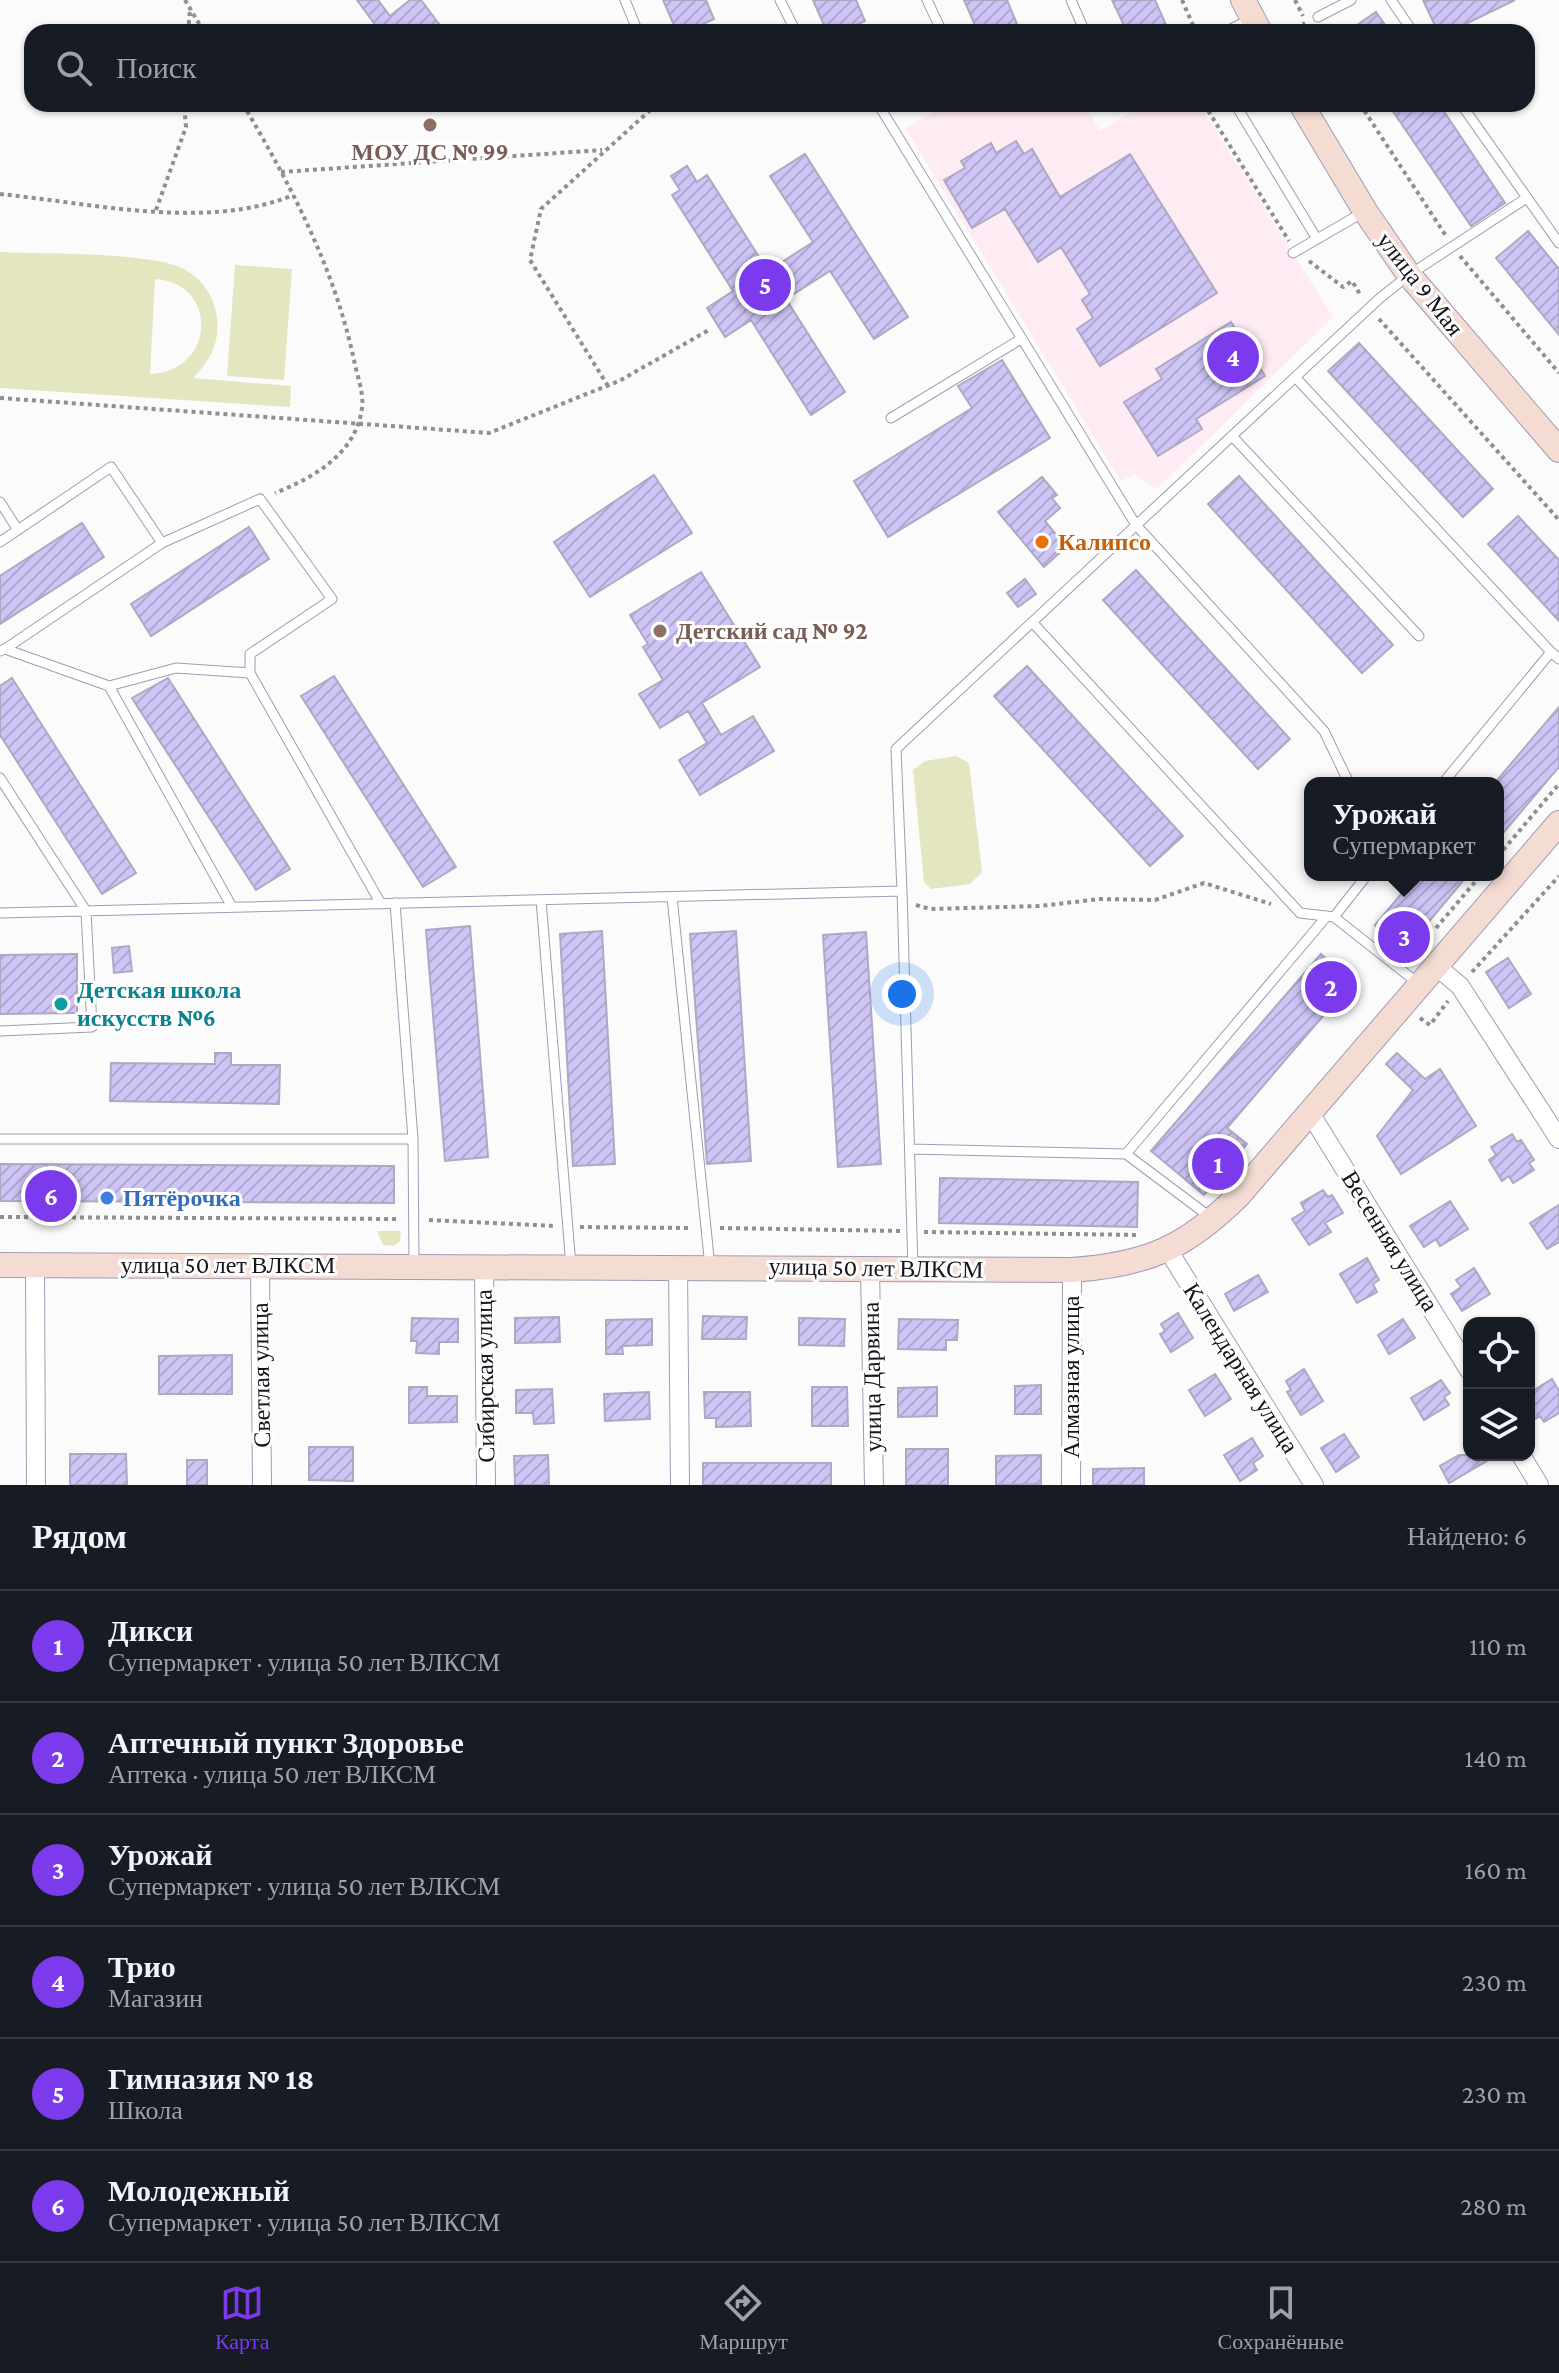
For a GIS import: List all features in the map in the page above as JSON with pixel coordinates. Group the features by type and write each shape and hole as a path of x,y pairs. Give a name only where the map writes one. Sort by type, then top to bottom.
{"main road":[{"name":"улица 9 Мая","path":"1306,112 1365,211 1409,275 1559,450"},
{"name":"улица 50 лет ВЛКСМ","path":"0,1265 1072,1270 1145,1260 1168,1250 1214,1220 1559,823"}],"street":[{"path":"1436,966 1460,986 1559,1139"},
{"name":"Весенняя улица","path":"1310,1113 1463,1360"},
{"name":"Календарная улица","path":"1168,1250 1314,1485"},
{"path":"35,1265 36,1485"},
{"name":"Светлая улица","path":"260,1265 262,1485"},
{"name":"Сибирская улица","path":"484,1266 486,1485"},
{"path":"678,1267 680,1485"},
{"name":"улица Дарвина","path":"870,1268 874,1485"},
{"name":"Алмазная улица","path":"1071,1485 1072,1270"},
{"path":"1525,1461 1539,1485"}],"lane":[{"path":"625,0 635,24"},
{"path":"780,0 792,24"},
{"path":"927,0 938,24"},
{"path":"1071,0 1082,24"},
{"path":"1318,17 1351,0"},
{"path":"1391,0 1408,24"},
{"path":"883,112 1136,525 1324,731 1346,777"},
{"path":"1240,112 1317,239"},
{"path":"1466,112 1559,243"},
{"path":"913,1269 896,749 1409,275 1525,199"},
{"path":"1293,253 1365,211"},
{"path":"891,418 1021,339"},
{"path":"1297,379 1555,656 1448,777"},
{"path":"1233,437 1419,636"},
{"path":"0,542 111,467 162,543"},
{"path":"2,650 162,543 260,499 332,599 250,654 250,673 381,904"},
{"path":"0,502 18,530"},
{"path":"1033,623 1300,913 1330,917 1419,985"},
{"path":"2,650 109,686 176,668 250,673"},
{"path":"109,686 232,907"},
{"path":"0,778 86,911 92,1027 0,1031"},
{"path":"1126,1154 1362,881"},
{"path":"0,913 902,891"},
{"path":"672,897 710,1267"},
{"path":"541,900 571,1266"},
{"path":"395,903 413,1139 414,1265"},
{"path":"0,1139 413,1139"},
{"path":"910,1149 1126,1154 1214,1220"}],"path":[{"path":"185,0 199,24"},
{"path":"1182,0 1192,24"},
{"path":"189,24 191,9"},
{"path":"156,210 186,127 185,112"},
{"path":"247,112 312,228 345,315 361,392 357,423 339,454 326,468 260,499"},
{"path":"608,386 530,260 541,209 648,112"},
{"path":"281,172 604,150"},
{"path":"0,194 156,210 239,212 293,195"},
{"path":"0,398 489,433 608,386 709,330"},
{"path":"1504,849 1559,784"},
{"path":"1460,986 1559,876"},
{"path":"902,891 912,904 930,909 1040,906 1100,899 1155,900 1204,883 1300,913"},
{"path":"0,1217 413,1219"}],"shaded area":[{"path":"934,112 1089,112 1100,131 1131,112 1204,112 1333,317 1157,489 1134,474 1121,481 905,128"}],"green space":[{"path":"0,252 148,259 184,269 206,289 214,303 217,318 217,336 212,351 193,378 291,386 290,407 0,388","holes":["155,279 176,284 190,295 199,310 201,326 198,343 188,358 172,369 150,374"]},
{"path":"235,265 292,269 284,380 227,376"},
{"path":"956,756 969,763 982,872 970,884 931,889 924,882 913,770 925,761"},
{"path":"377,1231 401,1231 400,1241 394,1246 383,1245"}],"building":[{"path":"357,0 378,0 390,16 410,0 421,0 439,24 375,24"},
{"path":"663,0 706,0 714,19 703,24 674,24"},
{"path":"813,0 856,0 865,21 858,24 824,24"},
{"path":"964,0 1007,0 1017,24 974,24"},
{"path":"1112,0 1155,0 1166,24 1123,24"},
{"path":"1423,0 1515,0 1466,24 1434,24"},
{"path":"1376,12 1384,24 1359,24"},
{"path":"1393,112 1444,112 1505,203 1471,226"},
{"path":"1016,141 1024,154 1032,149 1060,197 1130,154 1217,293 1100,366 1077,329 1093,318 1082,300 1090,294 1061,247 1038,262 1005,209 972,228 944,180 965,168 961,161 991,143 996,153"},
{"path":"805,154 908,317 874,339 830,271 786,299 845,392 811,415 751,320 725,337 707,308 733,291 672,195 680,190 671,176 687,166 697,182 707,175 768,271 813,242 770,176"},
{"path":"1528,231 1559,269 1559,335 1496,258"},
{"path":"1231,322 1265,376 1196,419 1202,429 1158,456 1124,402 1162,379 1156,369"},
{"path":"1359,343 1493,489 1463,517 1328,371"},
{"path":"1002,360 1050,438 888,537 854,481 972,408 958,386"},
{"path":"654,475 692,533 590,597 554,542"},
{"path":"1239,476 1393,645 1362,673 1208,504"},
{"path":"1042,477 1057,495 1052,498 1060,508 1045,521 1066,547 1044,567 998,512"},
{"path":"1518,516 1559,560 1559,621 1488,544"},
{"path":"82,523 104,557 0,624 0,576"},
{"path":"249,527 269,559 151,636 131,604"},
{"path":"1136,570 1290,739 1258,769 1103,600"},
{"path":"701,572 760,667 702,703 721,735 753,716 774,751 700,795 679,760 707,743 688,711 660,728 639,694 663,680 643,647 648,644 630,615"},
{"path":"1025,579 1036,594 1018,607 1007,593"},
{"path":"1027,666 1183,836 1150,866 994,696"},
{"path":"334,676 456,867 423,887 301,696"},
{"path":"12,678 136,873 102,894 0,735 0,686"},
{"path":"168,678 290,869 256,890 132,698"},
{"path":"1559,707 1559,767 1504,832 1504,777 1500,777"},
{"path":"1412,881 1463,881 1405,950 1375,925"},
{"path":"470,926 488,1157 445,1161 426,930"},
{"path":"602,931 615,1164 573,1166 560,934"},
{"path":"736,931 751,1161 707,1164 690,934"},
{"path":"866,932 881,1164 838,1167 823,935"},
{"path":"129,946 132,971 114,973 112,948"},
{"path":"77,954 77,1013 0,1014 0,955"},
{"path":"1321,954 1353,981 1227,1128 1247,1144 1204,1195 1151,1151"},
{"path":"1508,958 1531,994 1509,1008 1486,972"},
{"path":"215,1053 231,1053 231,1065 280,1065 279,1104 110,1101 111,1063 215,1064"},
{"path":"1397,1053 1425,1079 1440,1069 1476,1126 1401,1174 1377,1136 1413,1090 1386,1064"},
{"path":"1512,1134 1517,1142 1521,1140 1534,1160 1529,1163 1534,1170 1513,1183 1509,1176 1502,1181 1489,1160 1496,1155 1491,1147"},
{"path":"0,1164 394,1166 394,1203 0,1201"},
{"path":"940,1178 1138,1182 1137,1227 939,1223"},
{"path":"1323,1190 1328,1197 1332,1195 1343,1213 1325,1223 1331,1232 1309,1245 1292,1219 1305,1211 1301,1203"},
{"path":"1450,1201 1468,1229 1440,1246 1436,1239 1424,1247 1410,1226"},
{"path":"1559,1205 1559,1242 1547,1249 1530,1223"},
{"path":"1367,1258 1379,1280 1373,1284 1377,1292 1357,1303 1340,1274"},
{"path":"1474,1268 1490,1294 1462,1311 1451,1294 1461,1287 1456,1280"},
{"path":"1258,1275 1268,1292 1234,1311 1225,1294"},
{"path":"1178,1313 1193,1338 1171,1352 1160,1334 1165,1331 1161,1324"},
{"path":"703,1316 747,1317 746,1339 702,1339"},
{"path":"559,1317 560,1342 515,1343 515,1318"},
{"path":"412,1318 458,1319 458,1342 439,1342 439,1354 416,1353 417,1341 411,1341"},
{"path":"799,1318 845,1319 844,1346 799,1345"},
{"path":"652,1319 652,1345 622,1346 623,1354 606,1354 606,1320"},
{"path":"899,1319 958,1320 957,1340 946,1340 946,1350 898,1349"},
{"path":"1403,1319 1415,1338 1389,1354 1378,1335"},
{"path":"232,1355 232,1394 159,1394 159,1356"},
{"path":"1304,1369 1323,1401 1301,1415 1287,1392 1291,1390 1286,1381"},
{"path":"1215,1374 1231,1399 1205,1416 1189,1390"},
{"path":"1552,1379 1559,1391 1559,1413 1544,1422 1540,1416 1535,1419 1535,1389"},
{"path":"1441,1380 1450,1393 1444,1397 1449,1405 1424,1420 1411,1398"},
{"path":"1041,1385 1041,1414 1015,1414 1015,1386"},
{"path":"409,1387 427,1387 427,1396 457,1396 457,1422 409,1423"},
{"path":"812,1387 847,1387 848,1426 812,1426"},
{"path":"937,1387 937,1416 898,1417 898,1388"},
{"path":"552,1389 554,1423 534,1424 533,1413 516,1413 516,1390"},
{"path":"649,1392 650,1419 605,1421 604,1394"},
{"path":"704,1392 750,1392 751,1426 716,1427 716,1418 705,1418"},
{"path":"1344,1434 1359,1457 1336,1472 1321,1448"},
{"path":"1252,1438 1263,1456 1253,1463 1257,1470 1240,1481 1224,1455"},
{"path":"309,1447 353,1447 353,1481 309,1480"},
{"path":"906,1449 948,1449 948,1485 906,1485"},
{"path":"70,1454 126,1454 127,1485 70,1485"},
{"path":"548,1455 549,1485 515,1485 514,1456"},
{"path":"1041,1455 1041,1484 996,1485 996,1456"},
{"path":"1459,1455 1463,1455 1463,1461 1487,1461 1449,1483 1440,1466"},
{"path":"187,1460 207,1460 207,1485 187,1485"},
{"path":"703,1463 831,1463 831,1485 703,1485"},
{"path":"1144,1468 1144,1485 1093,1485 1093,1469"}],"place":[{"name":"МОУ ДС № 99","path":"430,125"},
{"name":"Гимназия № 18","path":"765,285"},
{"name":"Трио","path":"1233,357"},
{"name":"Калипсо","path":"1042,542"},
{"name":"Детский сад № 92","path":"660,631"},
{"name":"Урожай","path":"1404,937"},
{"name":"Аптечный пункт Здоровье","path":"1331,987"},
{"name":"Детская школа искусств №6","path":"61,1004"},
{"name":"Дикси","path":"1218,1164"},
{"name":"Молодежный","path":"51,1196"},
{"name":"Пятёрочка","path":"107,1198"}]}
